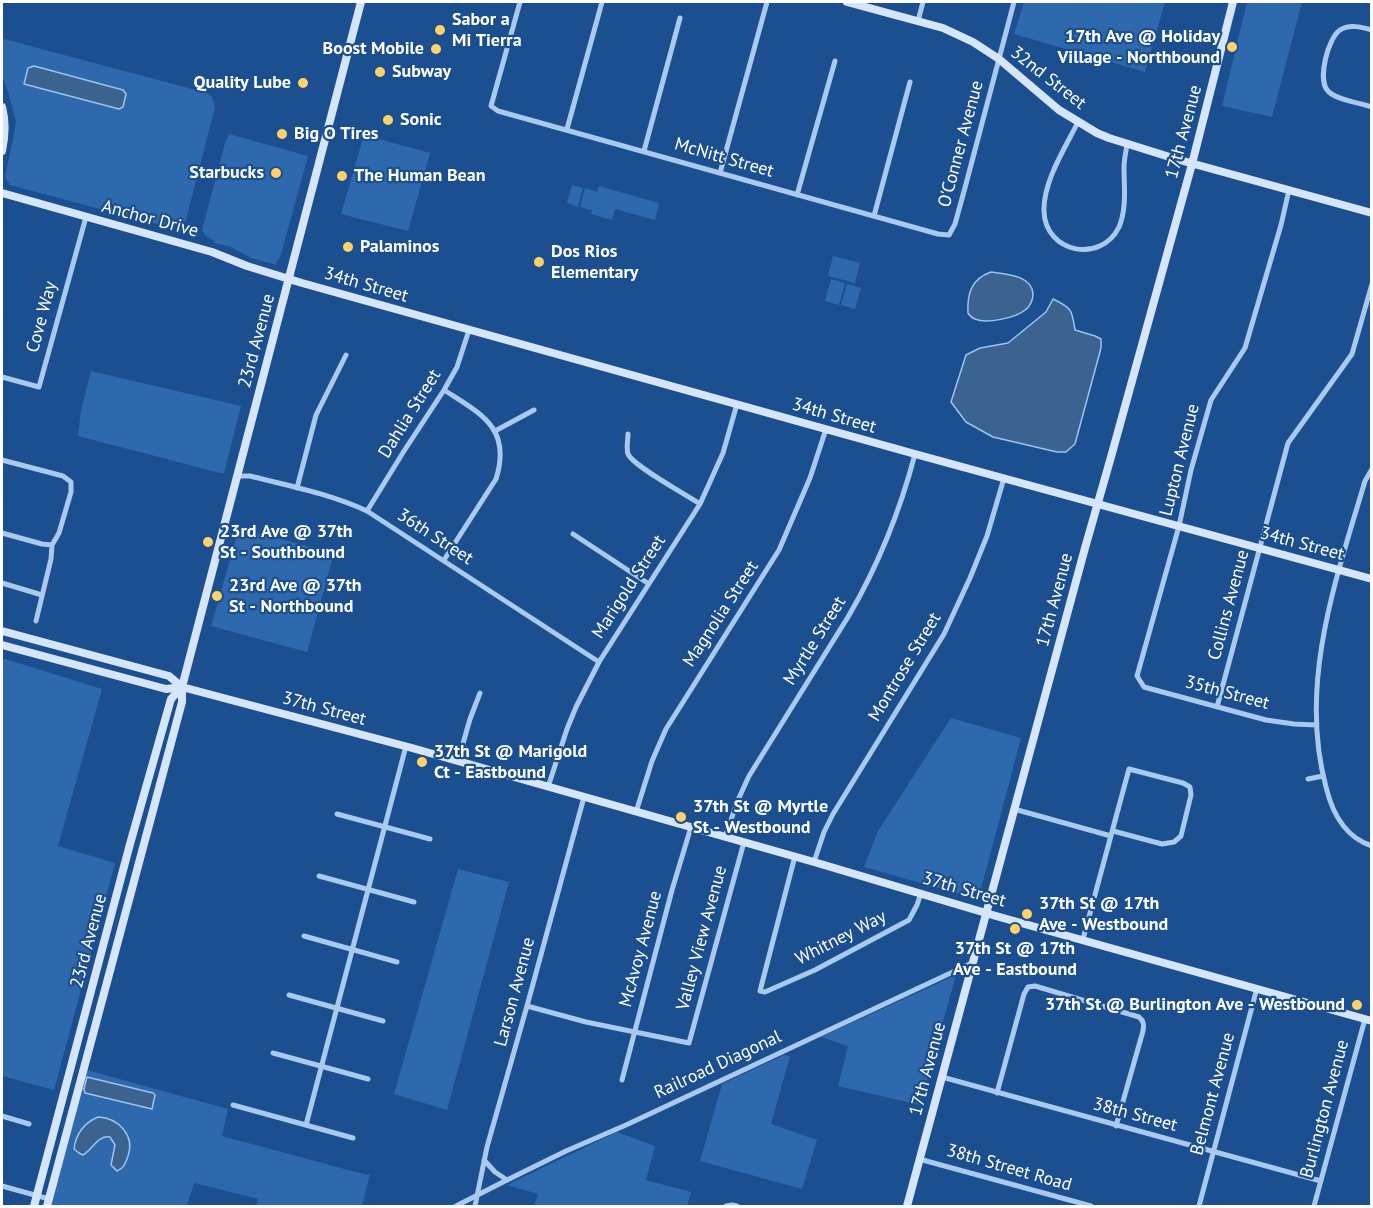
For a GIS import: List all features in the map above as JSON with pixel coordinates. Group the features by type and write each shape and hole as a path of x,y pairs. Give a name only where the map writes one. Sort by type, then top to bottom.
{"main road":[{"name":"23rd Avenue","path":"48,1203 182,702 182,687 361,2"},
{"name":"32nd Street","path":"847,2 958,34 999,59 1059,110 1103,135 1192,164 1371,213"},
{"name":"17th Avenue","path":"907,1206 1192,164 1233,2"},
{"path":"2,107 4,137 2,151"},
{"name":"Anchor Drive","path":"2,194 212,252 289,279"},
{"name":"34th Street","path":"289,279 1371,579"},
{"name":"37th Street","path":"2,631 169,676 182,687"},
{"name":"37th Street","path":"2,645 166,689 182,687 406,746 1368,1020"},
{"name":"23rd Avenue","path":"34,1206 171,699 182,687"}],"street":[{"name":"McNitt Street","path":"520,2 491,106 498,111 938,234 949,235"},
{"path":"567,129 602,2"},
{"path":"720,173 766,2"},
{"path":"918,21 922,2"},
{"name":"O'Conner Avenue","path":"949,235 955,224 1014,2"},
{"path":"644,151 680,18"},
{"path":"1371,30 1348,27 1340,30 1334,36 1324,67 1323,79 1328,91 1335,96 1371,107"},
{"path":"797,195 835,61"},
{"path":"874,216 910,82"},
{"path":"1078,122 1050,180 1044,204 1044,217 1048,230 1066,246 1078,250 1101,246 1115,233 1121,221 1125,203 1124,166 1127,144"},
{"name":"Lupton Avenue","path":"1137,676 1211,400 1245,348 1289,190"},
{"name":"Cove Way","path":"2,377 39,387 86,217"},
{"name":"Collins Avenue","path":"1217,707 1288,443 1352,354 1371,284"},
{"name":"Dahlia Street","path":"367,511 457,367 469,330"},
{"path":"297,488 316,415 346,355"},
{"path":"444,390 480,414 495,431 501,450 496,478 444,560"},
{"name":"Marigold Street","path":"548,787 570,722 599,662 700,504 723,453 737,404"},
{"path":"495,431 534,410"},
{"name":"Magnolia Street","path":"636,812 652,761 666,729 779,550 810,478 826,429"},
{"path":"628,434 627,450 630,457 700,504"},
{"name":"Myrtle Street","path":"725,837 749,776 862,593 894,521 915,454"},
{"path":"2,460 63,476 71,482 71,492 59,533 52,545 51,559 36,621"},
{"path":"1371,469 1365,481 1327,616 1320,657 1316,725 1323,776 1332,807 1341,824 1358,840 1371,846"},
{"name":"36th Street","path":"237,476 250,476 297,488 347,502 367,511 599,662"},
{"name":"Montrose Street","path":"814,862 833,814 930,659 954,615 987,536 1004,478"},
{"path":"2,533 52,545"},
{"path":"573,534 650,584"},
{"path":"2,583 42,595"},
{"name":"35th Street","path":"1137,676 1144,687 1217,707 1277,722 1316,725"},
{"path":"458,761 480,693"},
{"path":"306,1125 406,746"},
{"path":"1014,808 1112,833 1162,844 1174,842 1181,836 1191,795 1190,787 1183,783 1130,769 1112,833 1083,939"},
{"path":"1308,779 1323,776"},
{"name":"Larson Avenue","path":"475,1206 484,1160 584,797"},
{"path":"337,814 430,839"},
{"name":"McAvoy Avenue","path":"622,1080 674,881 691,827"},
{"name":"Valley View Avenue","path":"634,1032 689,1043 744,842"},
{"name":"Whitney Way","path":"795,856 760,991 765,992 815,970 909,920 921,893"},
{"path":"319,876 414,902"},
{"path":"304,936 397,962"},
{"name":"Railroad Diagonal","path":"456,1206 972,963"},
{"path":"997,1093 1024,994 1028,987 1035,986 1143,1019 1143,1031 1116,1126"},
{"name":"Belmont Avenue","path":"1199,1206 1257,988"},
{"path":"289,994 383,1021"},
{"path":"527,1006 634,1032"},
{"name":"Burlington Avenue","path":"1314,1206 1368,1020"},
{"path":"273,1053 368,1079"},
{"name":"38th Street","path":"942,1077 1321,1181"},
{"path":"233,1105 353,1138"},
{"path":"2,1116 28,1124"},
{"name":"38th Street Road","path":"919,1159 1091,1206"},
{"path":"484,1160 495,1172 507,1180"},
{"path":"2,1186 37,1195 48,1203"},
{"path":"726,1206 737,1206"}],"shaded area":[{"path":"1024,2 1165,2 1145,72 1014,34"},
{"path":"1247,2 1302,2 1272,117 1222,106"},
{"path":"4,39 207,93 212,97 215,107 186,220 181,225 179,223 164,226 10,185 5,177 16,121 2,76 2,41"},
{"path":"34,66 123,90 126,94 123,107 119,109 24,84 28,68"},
{"path":"229,134 308,156 277,265 251,258 231,247 214,243 202,230"},
{"path":"364,135 430,153 408,231 341,214"},
{"path":"572,185 583,188 578,207 567,203"},
{"path":"599,186 659,203 655,220 615,209 612,220 591,214 593,205 591,210 580,207 585,188 597,192"},
{"path":"833,256 860,263 855,283 828,276"},
{"path":"991,272 1017,277 1028,283 1033,294 1027,309 1008,318 993,320 974,319 970,316 968,306 972,288 979,279"},
{"path":"831,279 845,283 839,305 825,301"},
{"path":"847,284 861,288 855,309 841,305"},
{"path":"1053,299 1070,310 1075,330 1101,339 1101,348 1075,444 1066,452 1057,452 993,437 966,422 951,402 966,355 980,348 1008,343 1046,312"},
{"path":"91,371 241,406 224,473 78,436 81,410"},
{"path":"239,528 334,553 307,652 211,626"},
{"path":"2,658 102,689 58,846 115,863 54,1090 2,1076"},
{"path":"951,718 1021,738 980,893 974,898 864,867 878,831"},
{"path":"458,869 509,882 447,1110 394,1094"},
{"path":"956,975 920,1105 838,1086 848,1046 821,1037"},
{"path":"784,1055 790,1056 771,1124 817,1140 802,1189 700,1161 722,1084"},
{"path":"83,1069 228,1109 222,1136 370,1174 362,1206 256,1206 258,1199 194,1183 187,1206 47,1206"},
{"path":"87,1077 153,1093 155,1095 152,1109 85,1093"},
{"path":"98,1117 113,1121 124,1129 127,1135 130,1149 124,1165 117,1171 111,1165 115,1145 110,1137 99,1140 83,1155 74,1149 82,1129"},
{"path":"617,1132 655,1146 646,1180 691,1192 687,1206 534,1206 538,1194 507,1185"}],"place":[{"name":"Sabor a Mi Tierra","path":"440,30"},
{"name":"17th Ave @ Holiday Village - Northbound","path":"1232,47"},
{"name":"Boost Mobile","path":"436,49"},
{"name":"Subway","path":"380,72"},
{"name":"Quality Lube","path":"303,83"},
{"name":"Sonic","path":"388,120"},
{"name":"Big O Tires","path":"282,134"},
{"name":"Starbucks","path":"276,173"},
{"name":"The Human Bean","path":"342,176"},
{"name":"Palaminos","path":"348,247"},
{"name":"Dos Rios Elementary","path":"539,262"},
{"name":"23rd Ave @ 37th St - Southbound","path":"208,542"},
{"name":"23rd Ave @ 37th St - Northbound","path":"217,596"},
{"name":"37th St @ Marigold Ct - Eastbound","path":"422,762"},
{"name":"37th St @ Myrtle St - Westbound","path":"681,817"},
{"name":"37th St @ 17th Ave - Westbound","path":"1027,914"},
{"name":"37th St @ 17th Ave - Eastbound","path":"1015,929"},
{"name":"37th St @ Burlington Ave - Westbound","path":"1357,1005"}]}
